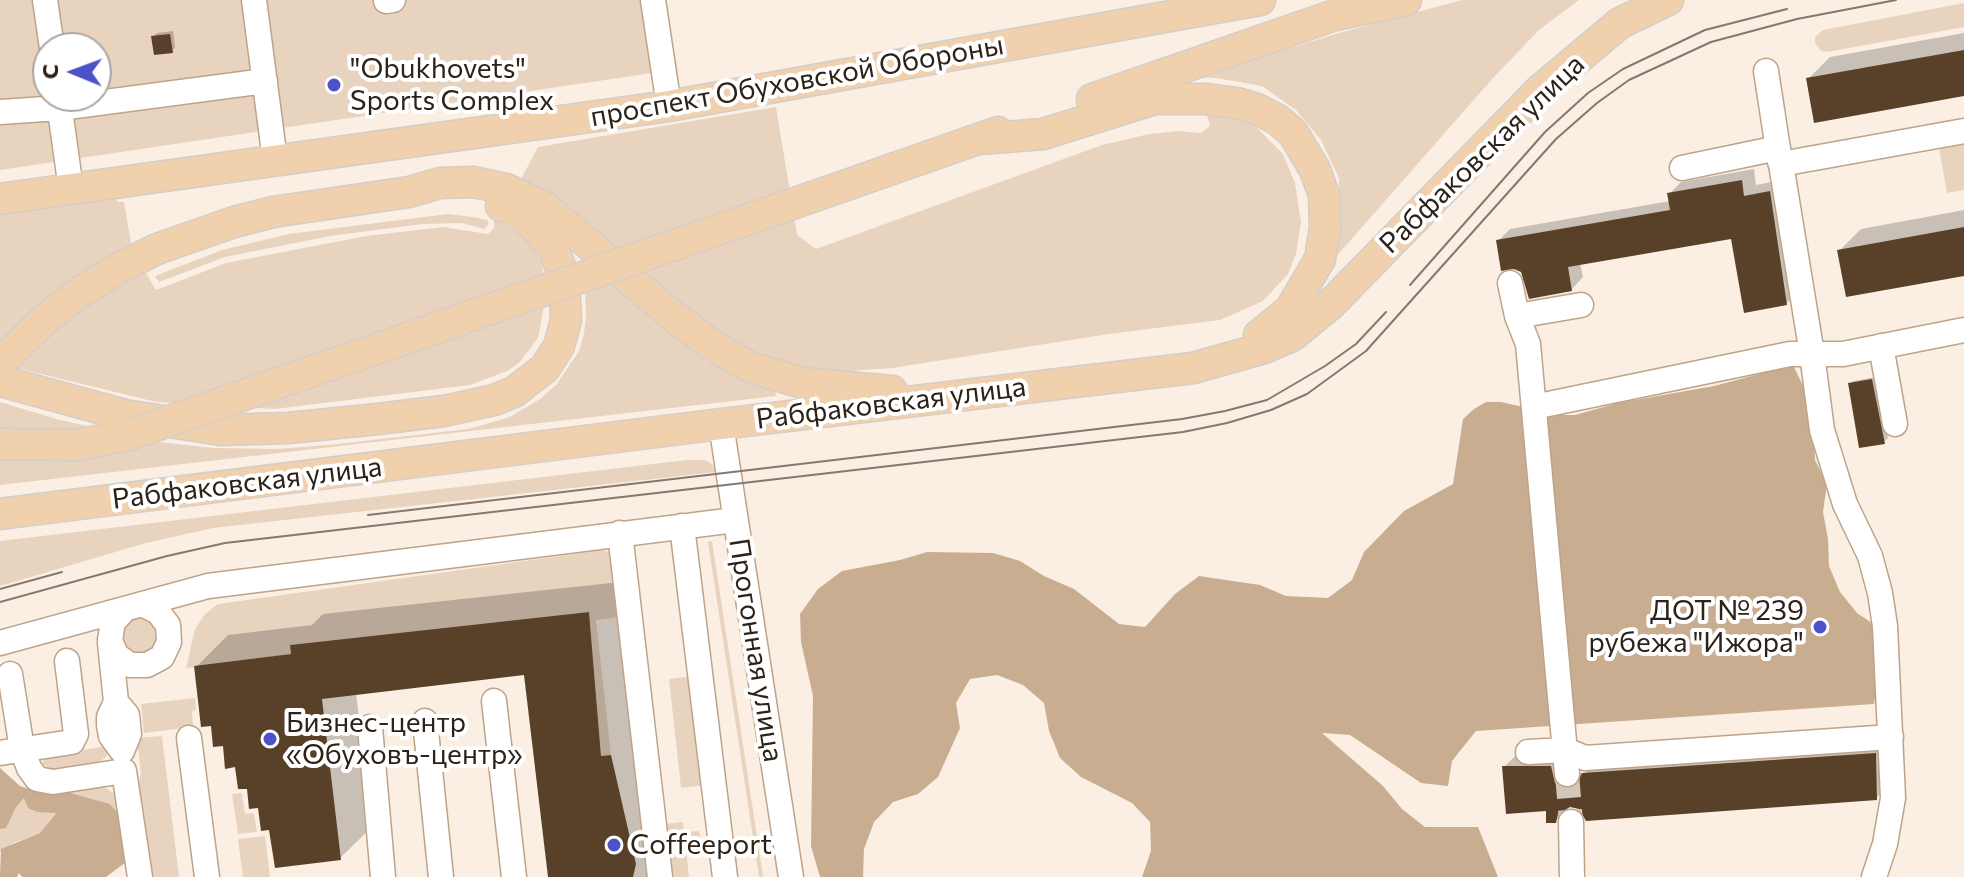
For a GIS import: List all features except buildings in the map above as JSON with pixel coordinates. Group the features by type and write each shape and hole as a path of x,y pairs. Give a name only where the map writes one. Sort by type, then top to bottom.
{"main road":[{"name":"проспект Обуховской Обороны","path":"0,199 669,106 1260,0"},
{"path":"0,444 77,445 132,434 1335,15 1406,0"},
{"name":"Рабфаковская улица","path":"0,514 1193,368 1264,348 1292,336 1331,304 1539,91 1620,23 1660,3"},
{"path":"980,139 1043,134 1155,99 1206,99 1237,103 1267,114 1293,133 1315,170 1324,195 1325,228 1320,259 1290,310 1268,330 1193,368"},
{"path":"0,363 44,320 76,295 157,249 273,212 409,192 440,183 474,182 506,189 546,208 639,289 713,346 750,367 802,383 946,396"},
{"path":"0,381 125,415 221,430 288,428 444,411 469,407 514,392 545,368 563,333 566,320 564,276 553,248 533,225 511,209 485,202 409,192"}],"street":[{"path":"45,0 50,32"},
{"path":"254,0 275,160"},
{"path":"386,1 393,0"},
{"path":"653,0 669,106"},
{"path":"1766,71 1822,430 1845,504 1870,556 1885,626 1893,798 1885,844 1874,877"},
{"path":"112,97 265,81"},
{"path":"0,112 32,107"},
{"path":"60,112 71,189"},
{"path":"1682,168 1964,131"},
{"path":"1510,283 1517,316 1528,344 1567,762"},
{"path":"1517,316 1581,305"},
{"path":"1534,407 1790,354 1843,354 1964,330"},
{"path":"1881,346 1895,424"},
{"name":"Прогонная улица","path":"721,424 791,877"},
{"path":"0,643 208,586 735,520"},
{"path":"682,526 725,877"},
{"path":"620,533 660,877"},
{"path":"76,622 92,625 110,640 116,655 130,665 147,665 162,657 169,642 168,625 175,603 183,593"},
{"path":"133,606 158,612 168,625"},
{"path":"133,606 113,622 110,640 116,702 109,725 123,761 140,877"},
{"path":"11,751 72,742 76,734 67,661"},
{"path":"10,674 11,751 37,779 53,782 123,761"},
{"path":"494,701 514,877"},
{"path":"425,721 441,877"},
{"path":"370,727 383,877"},
{"path":"1528,752 1567,762 1585,758 1891,737"},
{"path":"189,738 207,877"},
{"path":"1571,822 1572,877"}],"shaded area":[{"name":"\"Obukhovets\" Sports Complex","path":"0,0 641,0 652,73 0,170"},
{"path":"1462,0 1579,0 1539,30 1494,77 1334,259 1339,221 1339,178 1321,140 1296,110 1262,86 1194,77"},
{"path":"1964,3 1964,27 1827,52 1821,51 1815,43 1815,37 1823,30"},
{"path":"776,107 797,235 816,249 1102,145 1149,134 1179,131 1201,133 1210,126 1207,116 1186,109 1226,114 1252,123 1283,154 1295,183 1301,222 1296,254 1288,274 1263,301 1220,320 892,368 848,371 805,368 754,353 719,335 544,193 521,179 538,147"},
{"path":"1964,143 1964,190 1947,193 1939,148"},
{"path":"117,198 117,202 124,202 132,249 156,290 226,263 366,236 443,227 488,234 494,228 494,218 524,238 542,264 546,296 538,338 519,363 470,385 275,409 156,402 0,364 0,214"},
{"path":"448,214 487,220 489,224 484,229 462,223 423,224 330,236 225,257 159,282 155,276 222,250 289,234"},
{"path":"584,261 704,360 746,381 775,391 776,396 0,485 0,402 60,420 159,442 214,448 277,449 328,445 468,429 510,417 556,385 579,351 586,316"},
{"path":"1793,365 1808,396 1815,460 1827,484 1823,512 1829,566 1840,592 1857,613 1875,625 1880,670 1874,704 1476,731 1452,761 1448,786 1421,783 1350,735 1322,733 1425,827 1478,827 1498,877 1142,877 1151,851 1150,822 1132,803 1081,777 1060,758 1049,731 1044,703 1023,685 997,675 970,679 956,703 960,728 938,777 918,794 893,802 874,822 864,849 863,877 820,877 811,846 813,696 801,642 800,614 818,589 842,571 927,552 993,553 1020,561 1074,589 1119,624 1145,627 1175,594 1199,576 1260,585 1286,596 1328,598 1352,580 1364,552 1404,511 1453,484 1463,419 1486,402 1575,415 1618,403 1714,386"},
{"path":"705,460 712,464 716,472 213,528 146,543 0,586 0,541"},
{"path":"712,541 763,877 759,877 708,542"},
{"path":"603,550 611,553 619,617 596,620 611,755 601,756 589,612 290,645 291,654 186,668 195,629 205,614 218,604"},
{"path":"140,618 153,623 158,636 153,649 140,654 127,649 122,636 127,623"},
{"path":"694,676 707,785 681,788 669,679"},
{"path":"195,698 193,727 144,733 141,704"},
{"path":"162,736 179,877 151,877 139,783 137,738"},
{"path":"108,746 107,756 96,765 51,771 43,764 43,760 50,755"},
{"path":"0,768 20,786 37,792 67,792 110,804 120,815 126,862 106,877 22,877 19,873 17,877 0,877 1,849 40,833 56,813 28,808 24,798 6,828 0,829"},
{"path":"106,788 116,795 120,815 110,804 67,792"},
{"path":"242,793 245,814 254,813 257,832 238,834 232,794"},
{"path":"25,797 56,812 40,833 13,843 0,852 0,829 6,827 15,807"},
{"path":"683,822 684,832 699,831 701,845 686,847 689,877 671,877 665,824"},
{"path":"265,836 270,877 243,877 238,839"}],"tunnel":[{"path":"1567,774 1571,822"}],"tram line":[{"path":"0,602 225,543 1183,432 1271,410 1307,394 1366,351 1556,139 1629,80 1711,42 1797,19 1896,0"},
{"path":"1410,285 1545,132 1588,93 1623,69 1705,30 1787,9"},
{"path":"368,515 1182,419 1225,411 1267,400 1325,366 1356,344 1386,312"},
{"path":"0,589 62,572"}],"place":[{"name":"\"Obukhovets\" Sports Complex","path":"334,85"},
{"name":"ДОТ № 239 рубежа \"Ижора\"","path":"1820,627"},
{"name":"Бизнес-центр «Обуховъ-центр»","path":"270,739"},
{"name":"Coffeeport","path":"614,845"}]}
